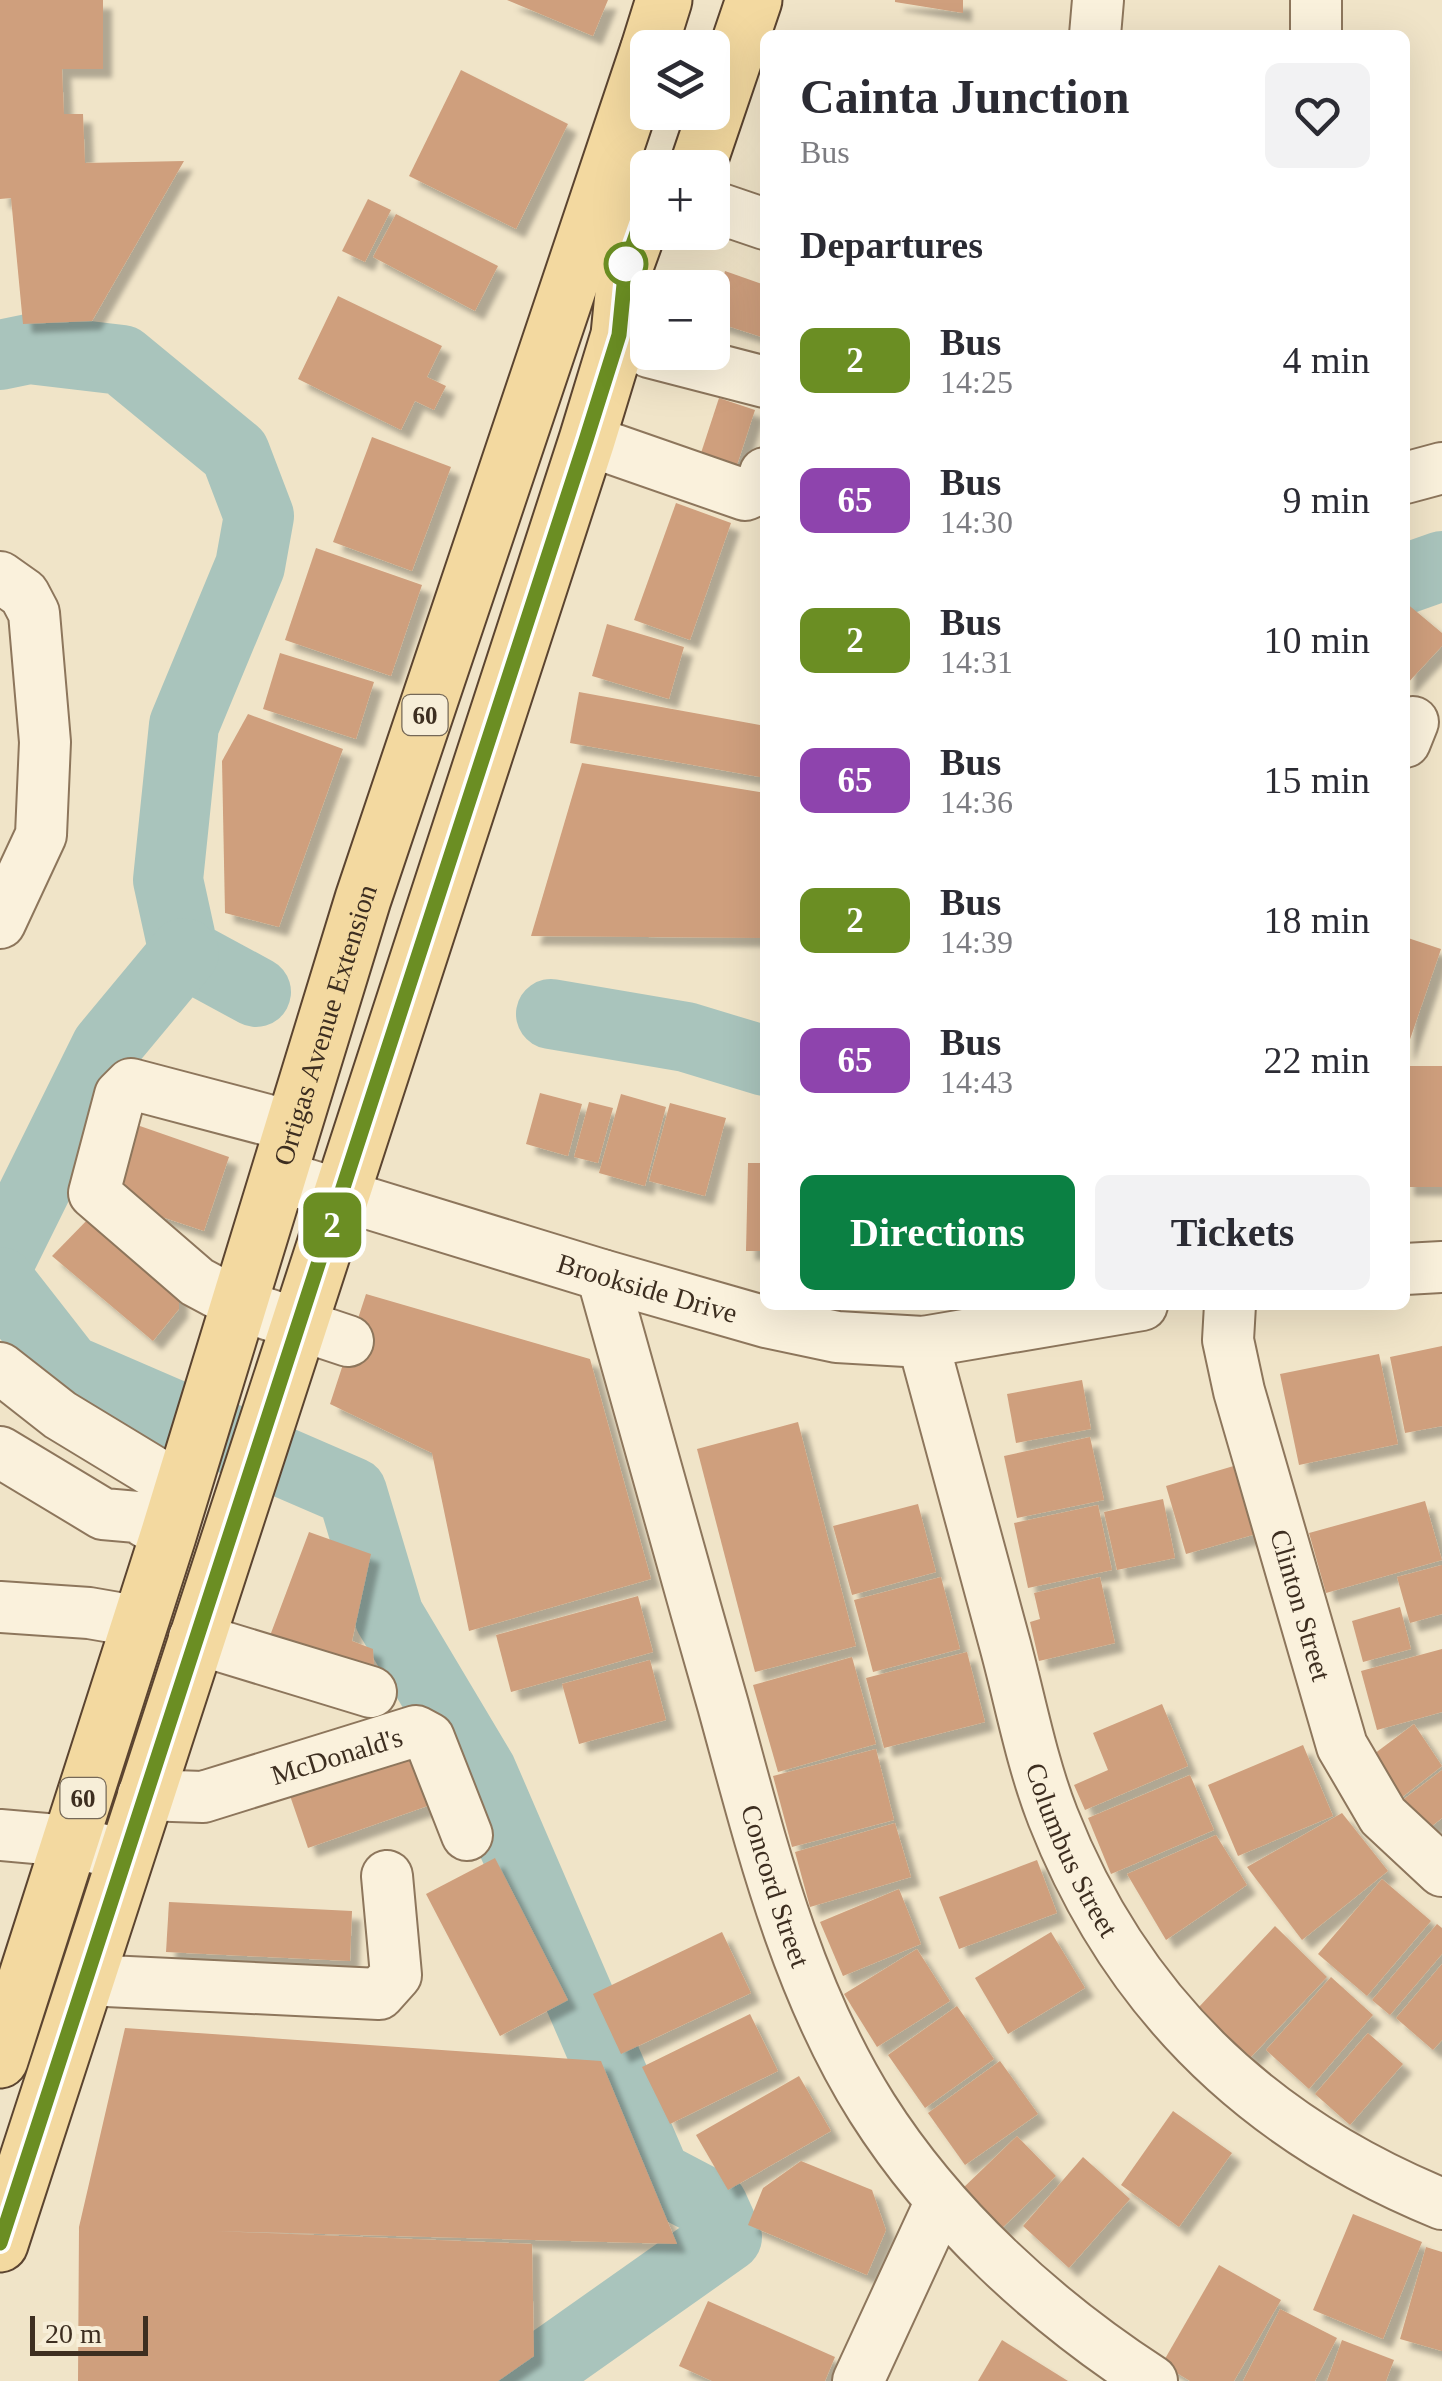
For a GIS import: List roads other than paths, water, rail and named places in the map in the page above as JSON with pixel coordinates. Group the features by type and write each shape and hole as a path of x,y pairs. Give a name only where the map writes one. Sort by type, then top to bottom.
{"main road":[{"name":"Ortigas Avenue Extension","path":"654,30 664,0"},
{"path":"706,30 717,0"},
{"path":"703,150 754,0"},
{"name":"Ortigas Avenue Extension","path":"0,2060 141,1622 177,1480 240,1304 363,899 630,103"},
{"name":"60","path":"630,292 626,264 631,250"},
{"name":"60","path":"0,2244 123,1854 256,1456 324,1332 342,1196 364,1123 586,440 630,348"}],"street":[{"path":"1095,30 1098,0"},
{"path":"1316,0 1316,30"},
{"path":"730,212 760,222"},
{"path":"730,369 760,380"},
{"path":"586,440 744,494 760,488"},
{"path":"1410,477 1442,468"},
{"path":"0,576 24,594 34,613 45,742 41,835 0,923"},
{"name":"Brookside Drive","path":"240,1304 197,1282 100,1201 92,1185 120,1096 131,1084 291,1136 342,1196 766,1322 837,1337 923,1342 1112,1310"},
{"path":"1410,1269 1442,1267"},
{"name":"Concord Street","path":"602,1275 769,1870 826,2025 872,2109 941,2201 1051,2308 1152,2381"},
{"path":"240,1304 324,1332"},
{"name":"Clinton Street","path":"1230,1310 1228,1340 1240,1391 1342,1746 1383,1816 1442,1871"},
{"name":"Columbus Street","path":"923,1342 1052,1814 1092,1904 1145,1987 1234,2082 1296,2130 1374,2177 1442,2204"},
{"path":"0,1368 60,1414 177,1480"},
{"path":"0,1418 116,1484 177,1480"},
{"path":"0,1452 103,1514 177,1480"},
{"path":"0,1608 89,1613 141,1622"},
{"path":"194,1638 371,1692"},
{"name":"McDonald's","path":"143,1795 203,1797 416,1731 429,1738 467,1835"},
{"path":"0,1835 70,1840 123,1854"},
{"path":"86,1980 379,1994 396,1975 387,1876"},
{"path":"858,2381 941,2201"}],"waterway":[{"path":"0,355 29,349 122,360 235,453 259,516 250,566 184,725 168,880 184,953 256,992"},
{"path":"1410,577 1442,566"},
{"path":"0,1261 106,1047 184,953"},
{"path":"551,1014 686,1037 760,1059"},
{"path":"0,1282 68,1369 352,1492 389,1616 482,1772 656,2176 713,2206 727,2237 523,2381"}]}
